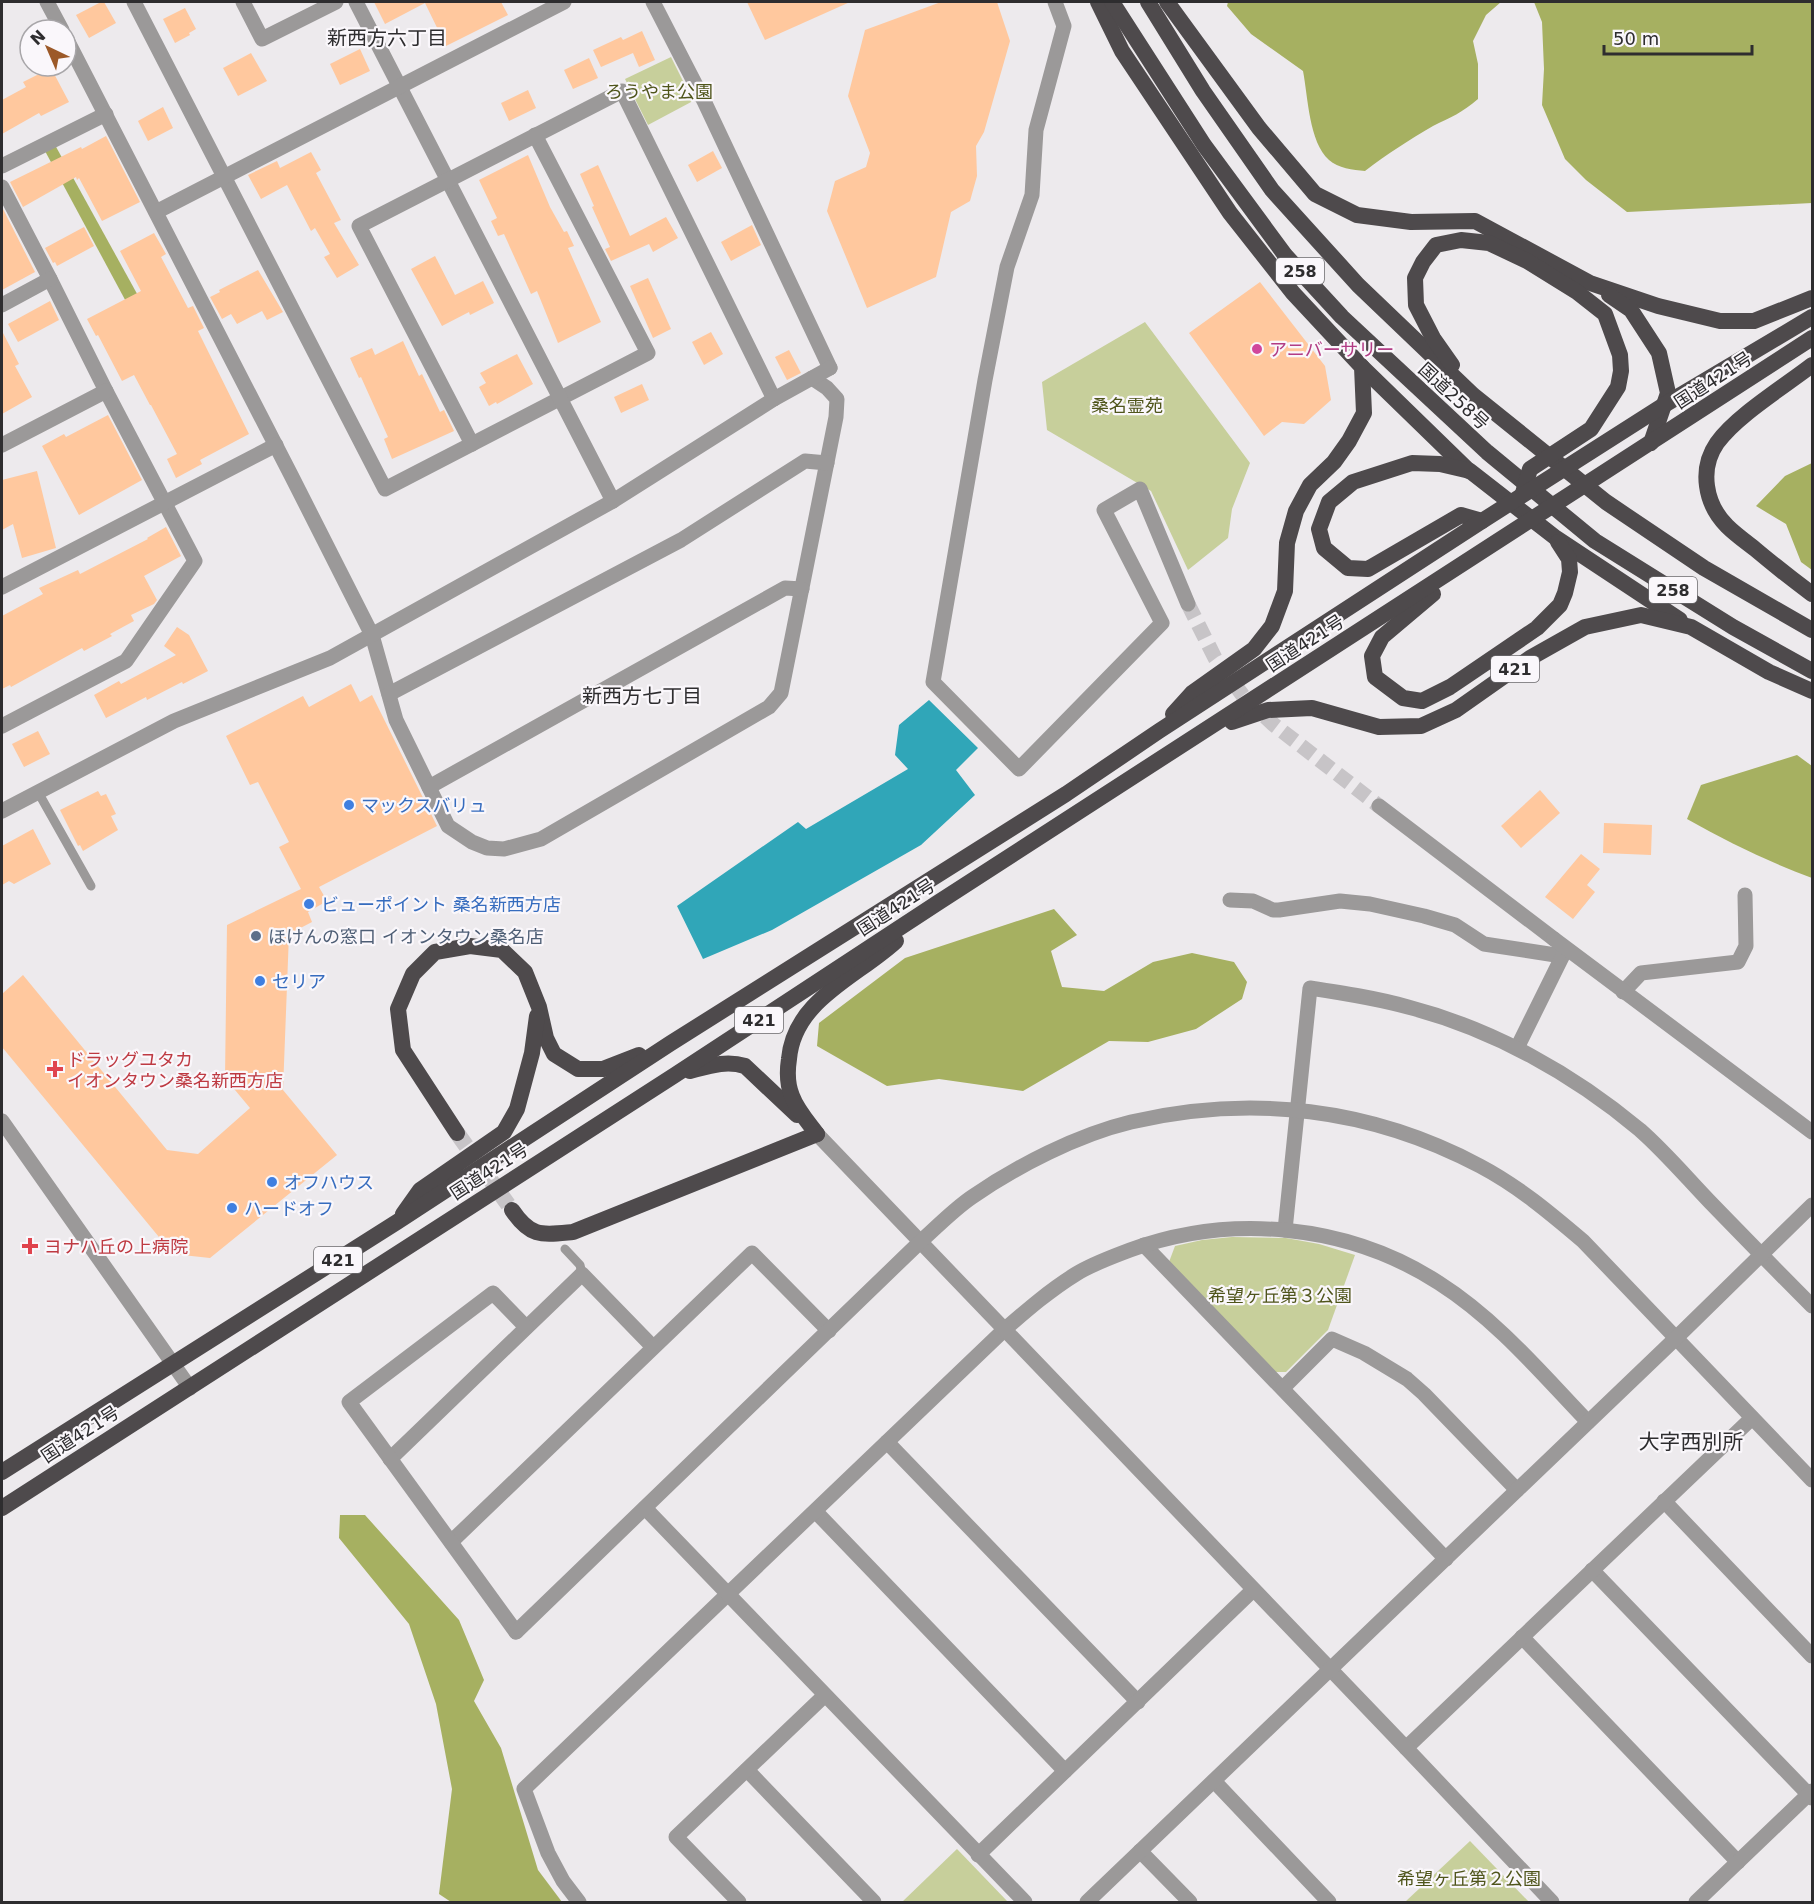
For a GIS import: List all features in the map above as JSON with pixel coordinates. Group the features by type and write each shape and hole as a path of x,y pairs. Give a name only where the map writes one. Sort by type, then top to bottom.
{"highway":[{"path":"1098,2 1122,51 1230,213 1293,293 1362,367 1470,471 1556,538 1691,627"},
{"name":"国道258号","path":"1112,2 1204,145 1285,255 1350,325 1487,452 1595,541 1733,627 1812,671"},
{"name":"国道258号","path":"1148,2 1203,91 1272,190 1358,285 1473,395 1606,502 1704,568 1812,630"},
{"path":"1167,2 1259,128 1315,194 1357,215 1411,222 1475,221 1590,283 1631,310 1659,353 1668,393 1652,443"},
{"path":"1473,395 1433,338 1416,305 1415,278 1423,262 1436,245 1461,240 1489,243 1527,261 1577,292 1605,314 1620,355 1622,371 1618,387 1608,406 1591,429 1530,469 1523,495"},
{"path":"1590,283 1658,306 1720,321 1754,321 1812,298"},
{"name":"国道421号","path":"2,1472 397,1222 671,1042 1056,800 1158,731 1664,405 1812,317"},
{"name":"国道421号","path":"2,1508 1812,338"},
{"path":"1812,365 1742,418 1718,442 1708,458 1705,481 1710,502 1726,525 1812,594"},
{"path":"1158,731 1192,693 1254,649 1272,626 1285,591 1287,543 1296,511 1310,484 1334,462 1349,441 1364,413 1362,367"},
{"path":"1470,471 1440,464 1412,463 1353,482 1329,502 1319,529 1324,548 1348,568 1368,569 1461,515 1487,518"},
{"path":"1457,568 1453,580 1417,606 1382,637 1372,656 1375,677 1403,698 1422,701 1450,687 1537,628 1560,605 1570,572 1569,559 1556,538"},
{"name":"421","path":"1209,729 1268,710 1312,708 1379,727 1421,726 1456,710 1530,658 1585,627 1641,615 1691,627 1769,672 1812,692"},
{"path":"817,1134 798,1107 788,1082 789,1055 796,1030 814,1005 889,948 939,902"},
{"path":"457,1133 403,1050 398,1009 412,974 435,952 470,946 502,950 525,972 539,1007 546,1038 554,1054 578,1069 603,1069 671,1042"},
{"path":"397,1222 420,1190 504,1132 518,1109 532,1053 539,1007"},
{"path":"675,1075 723,1063 745,1066 817,1134"},
{"path":"512,1210 521,1223 541,1235 573,1232 817,1134"}],"street":[{"path":"47,2 56,18"},
{"path":"134,2 385,489 648,353 535,135"},
{"path":"243,2 262,39 336,2"},
{"path":"356,2 613,501"},
{"path":"156,212 564,2"},
{"path":"2,811 174,721 330,658 372,636 613,501 774,399 830,368 704,101 653,2"},
{"path":"1055,2 1065,26 1036,130 1032,195 1007,267 982,392 933,682 1019,769 1162,623 1104,510 1140,489 1188,604"},
{"path":"78,61 372,636 396,720 448,826 472,842 486,848 504,849 541,839 769,707 781,693 836,417 837,399 827,388 812,378"},
{"path":"472,444 359,226 622,91 774,399"},
{"path":"2,166 106,114"},
{"path":"2,187 195,561 126,661 2,726"},
{"path":"2,305 50,279"},
{"path":"2,445 106,391"},
{"path":"2,587 276,445"},
{"path":"389,694 681,540 805,461 827,463"},
{"path":"429,787 785,588 802,589"},
{"path":"1379,806 1554,939 1564,952 1623,992 1812,1132"},
{"path":"1623,992 1641,973 1738,962 1746,946 1745,895"},
{"path":"1230,900 1254,901 1273,910 1340,901 1383,906 1455,925 1484,944 1564,952"},
{"path":"1516,1048 1564,952"},
{"path":"1285,1230 1310,988 1358,995 1410,1007 1473,1029 1516,1048 1592,1094 1641,1131 1658,1147 1812,1306"},
{"path":"526,1327 493,1293 349,1402 516,1632 920,1242 951,1213 996,1182 1055,1150 1130,1122 1184,1113 1236,1109 1297,1110 1341,1115 1404,1132 1457,1155 1502,1179 1546,1210 1583,1241 1812,1480"},
{"path":"2,1121 190,1388"},
{"path":"817,1134 1552,1902"},
{"path":"1087,1902 1331,1670 1812,1205"},
{"path":"579,1902 548,1853 524,1790 1004,1330 1039,1300 1077,1273 1115,1256 1174,1236 1248,1228 1285,1230 1337,1238 1396,1260 1439,1283 1478,1311 1499,1329 1588,1422"},
{"path":"1144,1245 1446,1559"},
{"path":"452,1542 752,1253 829,1331"},
{"path":"390,1459 582,1274 653,1347"},
{"path":"1283,1388 1332,1339 1364,1353 1407,1379 1517,1490"},
{"path":"1406,1748 1752,1418"},
{"path":"887,1442 1137,1702"},
{"path":"1664,1501 1812,1656"},
{"path":"645,1508 1025,1902"},
{"path":"816,1512 1065,1771"},
{"path":"1592,1570 1811,1794 1696,1902"},
{"path":"978,1855 1253,1590"},
{"path":"1522,1637 1738,1862"},
{"path":"740,1902 676,1837 825,1696"},
{"path":"747,1770 874,1902"},
{"path":"1214,1781 1329,1902"},
{"path":"1140,1851 1190,1902"}],"lane":[{"path":"38,792 91,886"},
{"path":"565,1249 580,1265 582,1274"}],"green space":[{"path":"1228,2 1501,2 1486,15 1473,41 1478,64 1478,99 1407,142 1365,171 1337,165 1322,152 1313,131 1303,71 1251,34 1227,6"},
{"path":"1534,2 1812,2 1812,203 1627,212 1586,180 1565,159 1542,105 1544,69 1542,22"},
{"name":"ろうやま公園","path":"671,57 693,101 648,125 625,79"},
{"path":"55,145 157,330 144,335 45,151"},
{"name":"桑名霊苑","path":"1145,322 1250,463 1232,509 1228,538 1188,570 1151,491 1047,430 1042,382"},
{"path":"1812,463 1812,570 1801,562 1786,524 1756,506 1785,476"},
{"path":"1797,755 1812,766 1812,878 1748,851 1687,819 1701,785"},
{"path":"1054,909 1077,935 1051,951 1062,987 1104,991 1153,962 1192,953 1234,962 1247,982 1242,999 1196,1029 1148,1042 1109,1041 1023,1091 939,1079 887,1086 817,1046 819,1023 905,958"},
{"name":"希望ヶ丘第３公園","path":"1232,1237 1286,1238 1319,1244 1355,1255 1328,1330 1286,1372 1275,1372 1169,1262 1175,1246"},
{"path":"340,1515 365,1515 459,1620 484,1680 474,1701 501,1748 538,1870 562,1902 451,1902 439,1894 452,1789 436,1704 409,1624 339,1538"},
{"name":"希望ヶ丘第２公園","path":"1470,1841 1529,1902 1405,1902"},
{"path":"957,1849 1008,1902 902,1902"}],"water":[{"path":"929,700 978,748 956,770 975,795 921,845 772,930 703,959 677,906 798,822 806,829 908,769 895,755 899,725"}],"building":[{"path":"104,2 116,23 89,38 76,15"},
{"path":"374,2 501,2 508,15 446,46 425,3 385,24"},
{"path":"747,2 850,2 765,40"},
{"path":"941,2 997,2 1010,41 984,132 976,146 977,176 970,201 951,212 936,277 867,308 827,211 835,181 866,167 870,153 848,96 865,30"},
{"path":"185,8 196,29 175,43 163,19"},
{"path":"642,31 655,60 639,67 633,53 601,67 593,50 621,37 623,40"},
{"path":"360,49 370,71 340,85 330,64"},
{"path":"251,53 267,81 238,96 223,68"},
{"path":"589,58 598,78 573,89 564,70"},
{"path":"31,78 56,78 69,102 41,116 39,113 2,134 2,100 26,87 23,82"},
{"path":"528,90 536,108 509,121 501,103"},
{"path":"163,107 173,128 148,141 138,121"},
{"path":"106,136 140,202 102,221 79,178 77,180 76,177 23,207 10,182"},
{"path":"713,151 722,168 697,182 688,165"},
{"path":"311,152 321,170 316,173 341,220 334,223 359,265 337,278 324,257 330,254 315,228 311,231 287,185 261,199 248,175 277,161 280,168"},
{"path":"528,155 550,207 564,232 567,231 574,246 568,248 601,322 558,343 537,291 531,294 504,234 498,236 491,221 497,218 479,180"},
{"path":"598,165 630,236 666,217 678,238 653,252 649,244 611,261 605,249 610,247 580,174"},
{"path":"2,207 35,272 2,290"},
{"path":"752,225 761,245 731,261 721,242"},
{"path":"84,227 94,246 57,266 55,262 53,263 45,248"},
{"path":"154,233 166,254 161,257 188,308 193,306 204,328 198,331 249,434 200,460 202,464 176,478 167,459 177,454 151,405 134,375 122,381 87,319 141,291 120,251"},
{"path":"435,256 455,295 483,281 494,303 470,315 469,312 442,326 411,269"},
{"path":"258,270 283,312 267,320 262,311 237,324 231,314 222,319 210,297"},
{"path":"648,278 671,329 653,338 630,286"},
{"name":"アニバーサリー","path":"1260,282 1325,366 1331,400 1304,424 1282,422 1264,436 1189,333"},
{"path":"50,301 59,320 18,342 8,324"},
{"path":"2,331 19,364 15,366 32,397 2,414"},
{"path":"711,332 723,354 704,365 692,342"},
{"path":"403,341 419,376 422,374 440,412 444,410 454,431 392,459 384,439 388,437 350,358 372,348 375,355"},
{"path":"789,350 801,373 787,380 775,357"},
{"path":"517,354 533,384 489,406 479,387 486,383 480,373"},
{"path":"642,384 649,400 621,413 614,397"},
{"path":"108,415 142,480 79,515 42,446 64,434 66,437"},
{"path":"37,471 56,548 22,558 13,524 2,530 2,480"},
{"path":"166,527 181,556 144,576 157,600 154,604 131,615 134,621 110,634 112,636 84,651 82,648 11,687 10,685 2,689 2,616 43,594 39,588 78,570 80,574 148,539"},
{"path":"177,627 189,635 208,671 147,700 146,697 106,718 94,695 119,681 121,684 176,655 164,646"},
{"path":"351,684 360,702 372,695 437,826 319,887 327,901 308,912 312,922 289,934 283,1090 337,1155 210,1258 173,1254 2,1047 2,994 23,975 167,1150 198,1154 250,1108 225,1078 227,925 301,889 279,847 289,842 258,782 250,785 226,736 303,696 309,707"},
{"path":"38,731 50,754 24,767 12,744"},
{"path":"1540,790 1560,813 1521,848 1501,826"},
{"path":"98,791 101,796 106,794 116,814 111,816 118,830 83,851 80,845 78,846 60,810"},
{"path":"1604,823 1652,825 1651,855 1603,853"},
{"path":"33,829 51,864 14,884 9,881 2,885 2,846"},
{"path":"1581,854 1600,869 1587,885 1595,892 1573,919 1545,897"}],"tunnel":[{"path":"1188,604 1215,658 1244,697 1273,724 1379,806"},
{"path":"457,1133 512,1210"}],"place":[{"name":"アニバーサリー","path":"1257,349"},
{"name":"マックスバリュ","path":"349,805"},
{"name":"ビューポイント 桑名新西方店","path":"309,904"},
{"name":"ほけんの窓口 イオンタウン桑名店","path":"256,936"},
{"name":"セリア","path":"260,981"},
{"name":"ドラッグユタカ イオンタウン桑名新西方店","path":"55,1069"},
{"name":"オフハウス","path":"272,1182"},
{"name":"ハードオフ","path":"232,1208"},
{"name":"ヨナハ丘の上病院","path":"30,1246"}],"district":[{"name":"新西方六丁目","path":"387,38"},
{"name":"新西方七丁目","path":"642,696"},
{"name":"大字西別所","path":"1691,1442"}]}
